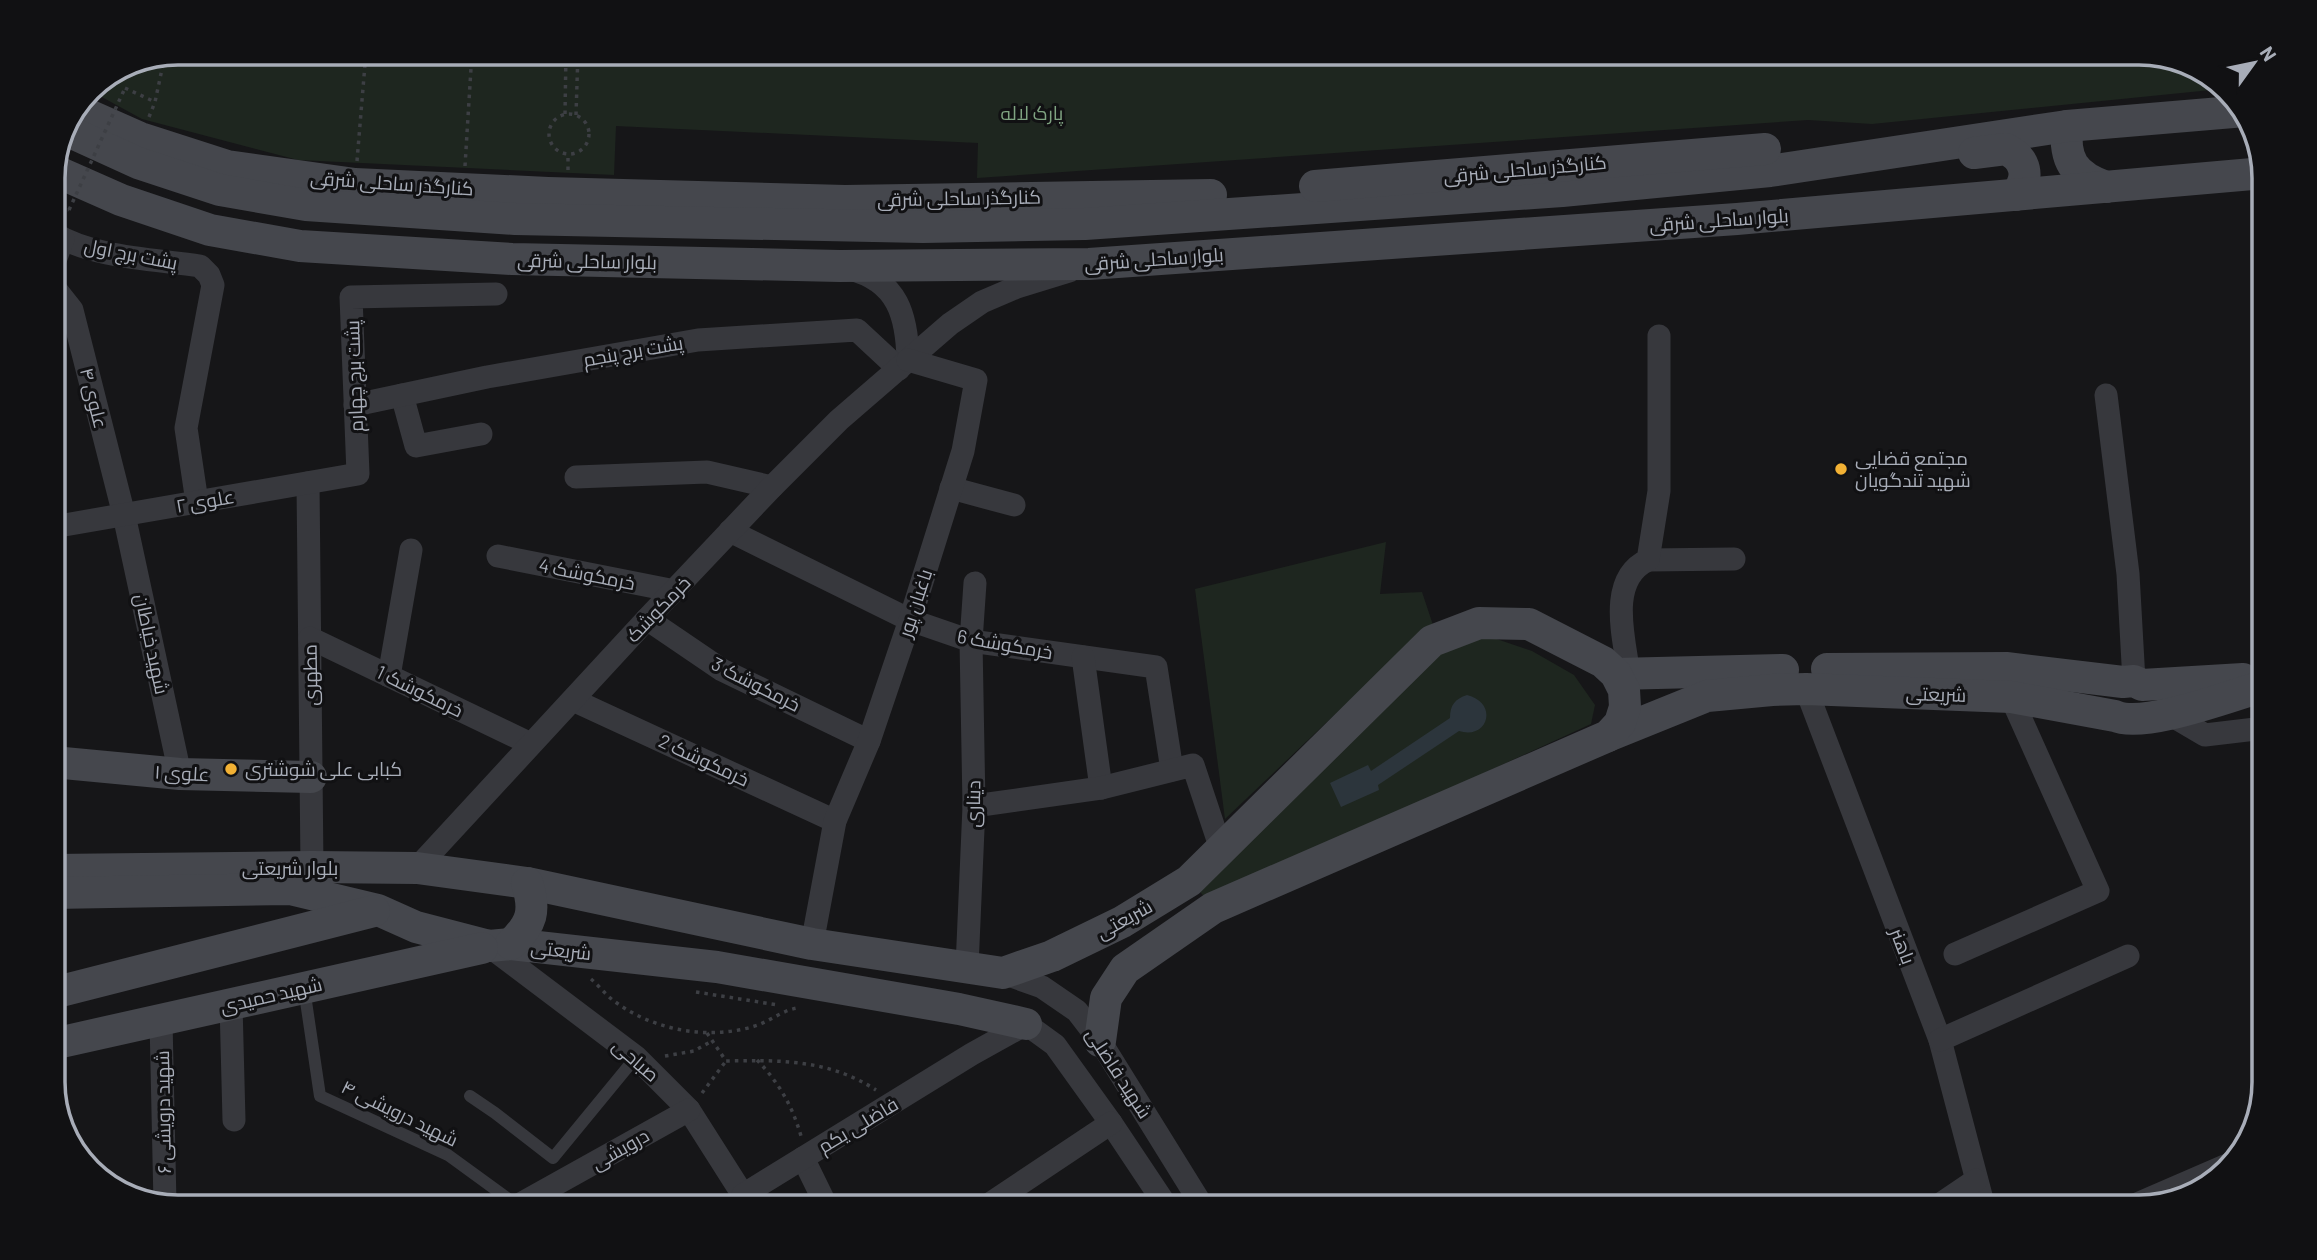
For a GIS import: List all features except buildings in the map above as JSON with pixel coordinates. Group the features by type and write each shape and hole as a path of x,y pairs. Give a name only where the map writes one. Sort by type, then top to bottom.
{"main road":[{"name":"بلوار ساحلی شرقی","path":"74,134 138,163 220,190 306,205 515,219 843,228 974,212 1085,223 1562,191 1770,171 2067,126 2231,112"},
{"name":"کنارگذر ساحلی شرقی","path":"85,114 140,138 227,166 355,184 845,201 974,212"},
{"path":"2067,126 2065,146 2072,165 2087,180 2106,187"},
{"path":"1861,156 1919,160 2006,149 2021,160 2025,169 2022,188 2015,195"},
{"name":"بلوار ساحلی شرقی","path":"65,175 121,200 210,230 300,246 512,259 840,266 1089,264 1724,220 2252,174"},
{"name":"شریعتی","path":"527,883 812,944 1003,972 1052,956 1122,922 1189,881 1432,641 1479,623 1529,624 1623,674 1763,670 2009,682 2251,684"},
{"path":"1608,736 1620,723 1625,707 1623,674"},
{"name":"شریعتی","path":"1100,1041 1106,998 1125,969 1213,908 1608,736 1707,696 1806,689 2009,682 2142,716 2251,684"},
{"path":"2133,683 2148,698 2148,705 2142,716"},
{"name":"علوی ۱","path":"65,763 180,774 311,777"},
{"name":"بلوار شریعتی","path":"65,870 312,867 408,869 527,883"},
{"path":"65,990 378,910 382,891 408,869"},
{"path":"500,945 524,932 531,916 532,899 527,883"},
{"name":"بلوار شریعتی","path":"65,893 290,889 378,910 416,927 500,945"},
{"name":"شریعتی","path":"500,945 717,967 959,1009 1026,1024"},
{"name":"شهید حمیدی","path":"65,1041 500,945"}],"street":[{"name":"پشت برج اول","path":"65,239 94,250 200,267 209,275 214,285 186,428 197,502"},
{"name":"خرمکوشک","path":"408,869 531,744 730,531 839,420 950,324 982,302 1017,287 1089,264"},
{"path":"840,266 867,273 888,289 903,313 904,364"},
{"name":"پشت برج چهارم","path":"358,474 351,297 496,294"},
{"name":"علوی ۴","path":"65,301 72,310 124,515"},
{"name":"پشت برج پنجم","path":"355,405 487,377 698,340 857,330 904,364"},
{"path":"1648,560 1659,491 1659,336"},
{"name":"باغبان پور","path":"812,944 835,821 869,741 910,620 963,451 976,380 904,364"},
{"path":"402,395 416,446 481,434"},
{"path":"2106,395 2129,574 2133,683"},
{"path":"576,477 707,472 772,487"},
{"name":"علوی ۲","path":"65,525 358,474"},
{"name":"مطهری","path":"308,483 312,867"},
{"path":"951,488 1014,505"},
{"name":"شهید خیاطان","path":"124,515 180,774"},
{"name":"خرمکوشک 6","path":"730,531 910,620 971,641 1156,667 1172,770"},
{"path":"389,676 411,550"},
{"name":"خرمکوشک 4","path":"498,556 675,591"},
{"path":"1623,674 1624,589 1636,565 1648,560 1734,559"},
{"name":"دیناری","path":"967,967 974,806 971,641 975,583"},
{"name":"خرمکوشک 3","path":"648,619 722,670 869,741"},
{"name":"خرمکوشک 1","path":"310,638 531,744"},
{"path":"1083,657 1101,788"},
{"path":"1955,954 2098,891 2009,682"},
{"name":"باهنر","path":"1806,689 1940,1040 1980,1195"},
{"name":"خرمکوشک 2","path":"573,700 835,821"},
{"path":"2142,716 2205,735 2252,730"},
{"path":"974,806 1101,788 1193,765 1221,849"},
{"name":"صباحی","path":"500,945 636,1057 689,1110 741,1195"},
{"path":"1940,1040 2128,956"},
{"name":"شهید فاضلی","path":"1003,972 1042,987 1077,1011 1100,1041 1195,1195"},
{"path":"231,1004 234,1120"},
{"path":"959,1009 980,1023 980,1042 972,1054"},
{"name":"شهید درویشی ۶","path":"161,1020 165,1194"},
{"name":"شهید فاضلی","path":"1026,1024 1055,1045 1158,1195"},
{"name":"فاضلی یکم","path":"753,1195 803,1158 1026,1024"},
{"name":"درویشی","path":"558,1192 689,1110"},
{"path":"1004,1195 1111,1123"},
{"path":"803,1158 821,1195"},
{"path":"1955,1195 1976,1180"}],"lane":[{"name":"شهید درویشی ۴","path":"304,987 320,1096 448,1155 500,1195"},
{"path":"553,1158 636,1057"},
{"path":"470,1096 553,1158 558,1192"}],"path":[{"path":"355,184 365,65"},
{"path":"463,189 471,65"},
{"path":"565,114 566,65"},
{"path":"576,115 578,65"},
{"path":"65,208 69,210 125,88 155,102 163,66"},
{"path":"565,114 576,115 585,122 589,133 587,144 579,152 568,155 557,151 549,142 548,130 554,119 565,114"},
{"path":"563,950 614,1001 646,1021 695,1032 726,1033 758,1025 794,1008 808,1010"},
{"path":"707,1033 726,1061"},
{"path":"636,1057 683,1054 712,1041"},
{"path":"757,1060 772,1076 790,1104 801,1136 803,1158"},
{"path":"726,1061 807,1062 872,1088 894,1103"},
{"path":"689,1110 726,1061"}],"green space":[{"name":"پارک لاله","path":"178,65 2139,65 2168,69 2189,76 2210,90 1872,124 1808,120 977,178 978,143 616,126 614,175 298,160 142,119 100,96 121,80 141,71"},
{"path":"1386,542 1380,594 1422,592 1434,628 1411,642 1225,819 1195,589"},
{"path":"1479,633 1532,651 1574,675 1595,705 1591,724 1207,900 1196,887 1435,651"}],"shaded area":[{"path":"1467,695 1483,705 1486,719 1483,726 1469,732 1459,731 1378,785 1379,790 1341,807 1330,783 1368,765 1371,771 1450,718 1454,703"}],"place":[{"name":"مجتمع قضایی شهید تندگویان","path":"1841,469"},
{"name":"کبابی علی شوشتری","path":"231,769"}]}
